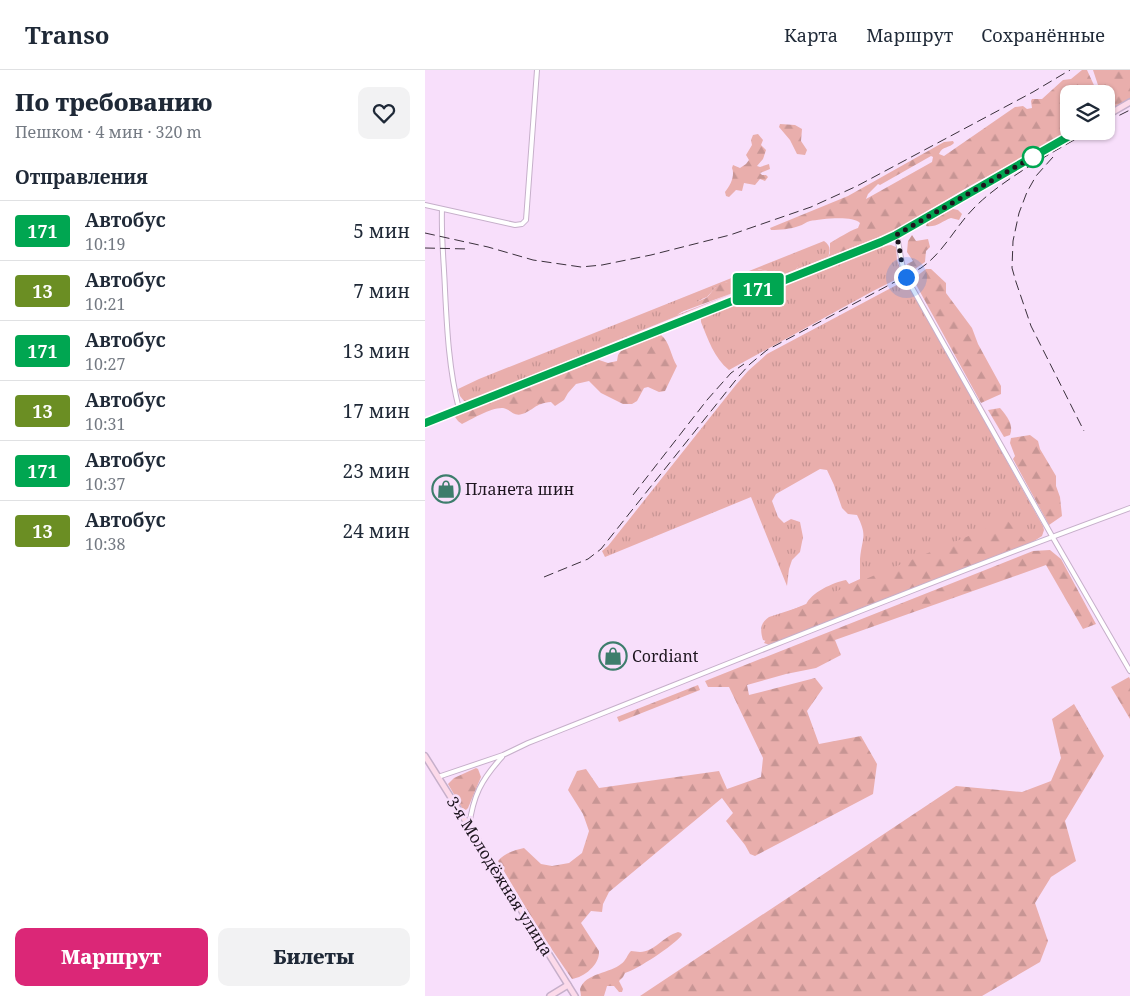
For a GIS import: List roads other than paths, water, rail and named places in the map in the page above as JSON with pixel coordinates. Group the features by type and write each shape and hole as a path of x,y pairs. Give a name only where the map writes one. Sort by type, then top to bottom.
{"main road":[{"path":"1115,111 1130,102"},
{"path":"425,422 896,235 1062,140"},
{"name":"3-я Молодёжная улица","path":"425,756 575,996"},
{"path":"550,996 568,985"}],"street":[{"path":"425,205 515,225 522,224 526,220 537,70"},
{"path":"442,209 442,247 450,358 453,386 459,409"},
{"path":"896,235 906,277 1130,671"},
{"path":"438,777 503,755 1052,536 1130,508"},
{"path":"469,827 472,806 480,786 503,755"}],"railway":[{"path":"425,233 488,247 533,260 581,267 602,265 651,255 730,235 811,207 857,186 1033,92 1070,70"},
{"path":"1115,118 1130,110"},
{"path":"544,577 588,559 601,549 750,364 767,350 921,268 936,255 967,215 985,198 1025,169 1074,140"},
{"path":"1053,157 1036,176 1019,213 1013,241 1012,268 1031,326 1084,431"},
{"path":"425,248 469,249"},
{"path":"633,495 707,400 731,373 744,364"}],"place":[{"name":"Планета шин","path":"446,489"},
{"name":"Cordiant","path":"613,656"}]}
